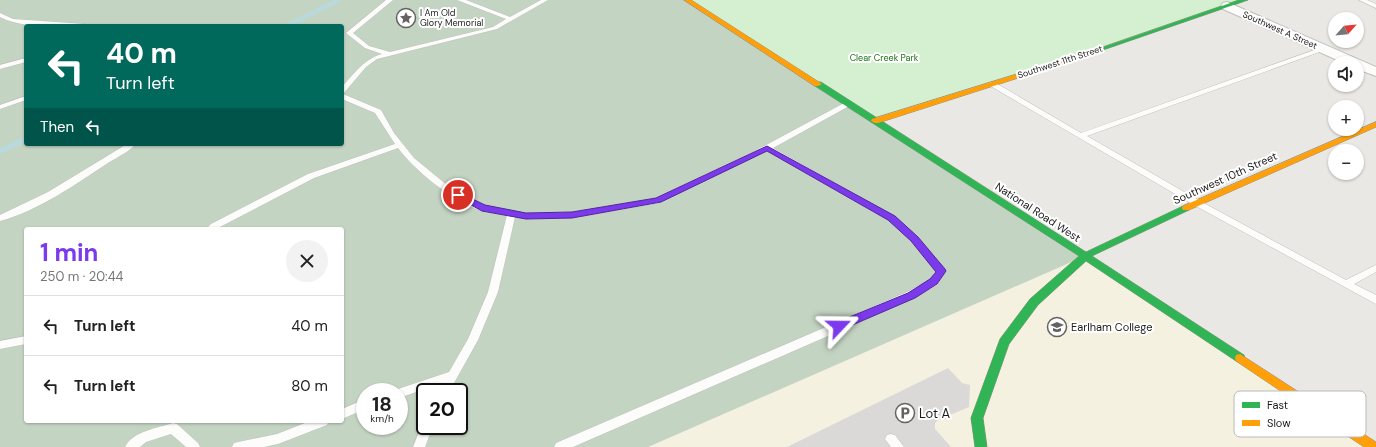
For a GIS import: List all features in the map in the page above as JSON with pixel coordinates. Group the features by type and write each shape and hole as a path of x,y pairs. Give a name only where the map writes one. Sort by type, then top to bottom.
{"street":[{"name":"National Road West","path":"687,0 1085,256 1289,391"},
{"name":"Southwest 11th Street","path":"875,121 1092,53 1245,0"},
{"name":"Southwest A Street","path":"1227,6 1340,56"},
{"name":"Southwest A Street","path":"1364,67 1376,72"},
{"name":"Southwest 10th Street","path":"981,447 977,418 1004,342 1034,302 1085,256 1197,203 1376,124"},
{"name":"National Road West","path":"1359,437 1374,447"}],"lane":[{"path":"388,54 367,47 349,33 390,0"},
{"path":"460,0 510,19"},
{"path":"344,90 364,66 375,58 495,28 545,0"},
{"path":"1362,0 1376,6"},
{"path":"0,15 12,21 56,24"},
{"path":"1080,136 1323,49"},
{"path":"0,66 24,60"},
{"path":"991,84 1197,203 1376,300"},
{"path":"344,97 378,112 399,145 411,160 445,188 482,208 526,216 572,215 658,200 767,148 848,104"},
{"path":"0,107 24,99"},
{"path":"213,227 311,176 399,145"},
{"path":"0,218 20,211 90,171 129,146"},
{"path":"560,447 911,295 934,282 941,271 915,239 892,218 767,148"},
{"path":"448,383 473,340 493,292 512,213"},
{"path":"1346,284 1376,268"},
{"path":"0,345 24,340"},
{"path":"408,389 453,375"},
{"path":"344,413 356,408"},
{"path":"238,447 278,439 318,423"},
{"path":"131,447 142,438 172,424 194,447"},
{"path":"419,447 423,435"}],"shaded area":[{"name":"Earlham College","path":"1085,256 1289,391 1234,391 1234,437 1359,437 1374,447 648,447"},
{"name":"Lot A","path":"948,368 962,383 970,385 969,407 938,420 935,423 935,429 951,447 787,447"}],"green space":[{"path":"0,0 687,0 1085,256 648,447 0,447"},
{"name":"Clear Creek Park","path":"687,0 1245,0 875,121"}],"waterway":[{"path":"290,24 339,0"},
{"path":"0,151 24,140"}],"traffic: fast":[{"path":"1069,60 1245,0"},
{"path":"818,84 1240,358"},
{"path":"981,447 977,418 1004,342 1034,302 1085,256 1186,208"}],"traffic: slow":[{"path":"687,0 818,84"},
{"path":"875,121 1069,60"},
{"path":"1186,208 1376,124"},
{"path":"1240,358 1290,391"},
{"path":"1359,437 1374,447"}],"place":[{"name":"I Am Old Glory Memorial","path":"406,18"},
{"name":"Earlham College","path":"1057,327"},
{"name":"Lot A","path":"905,413"}],"route":[{"path":"458,195 482,208 526,216 572,215 658,200 767,148 892,218 915,239 941,271 934,282 911,295 839,326"}]}
